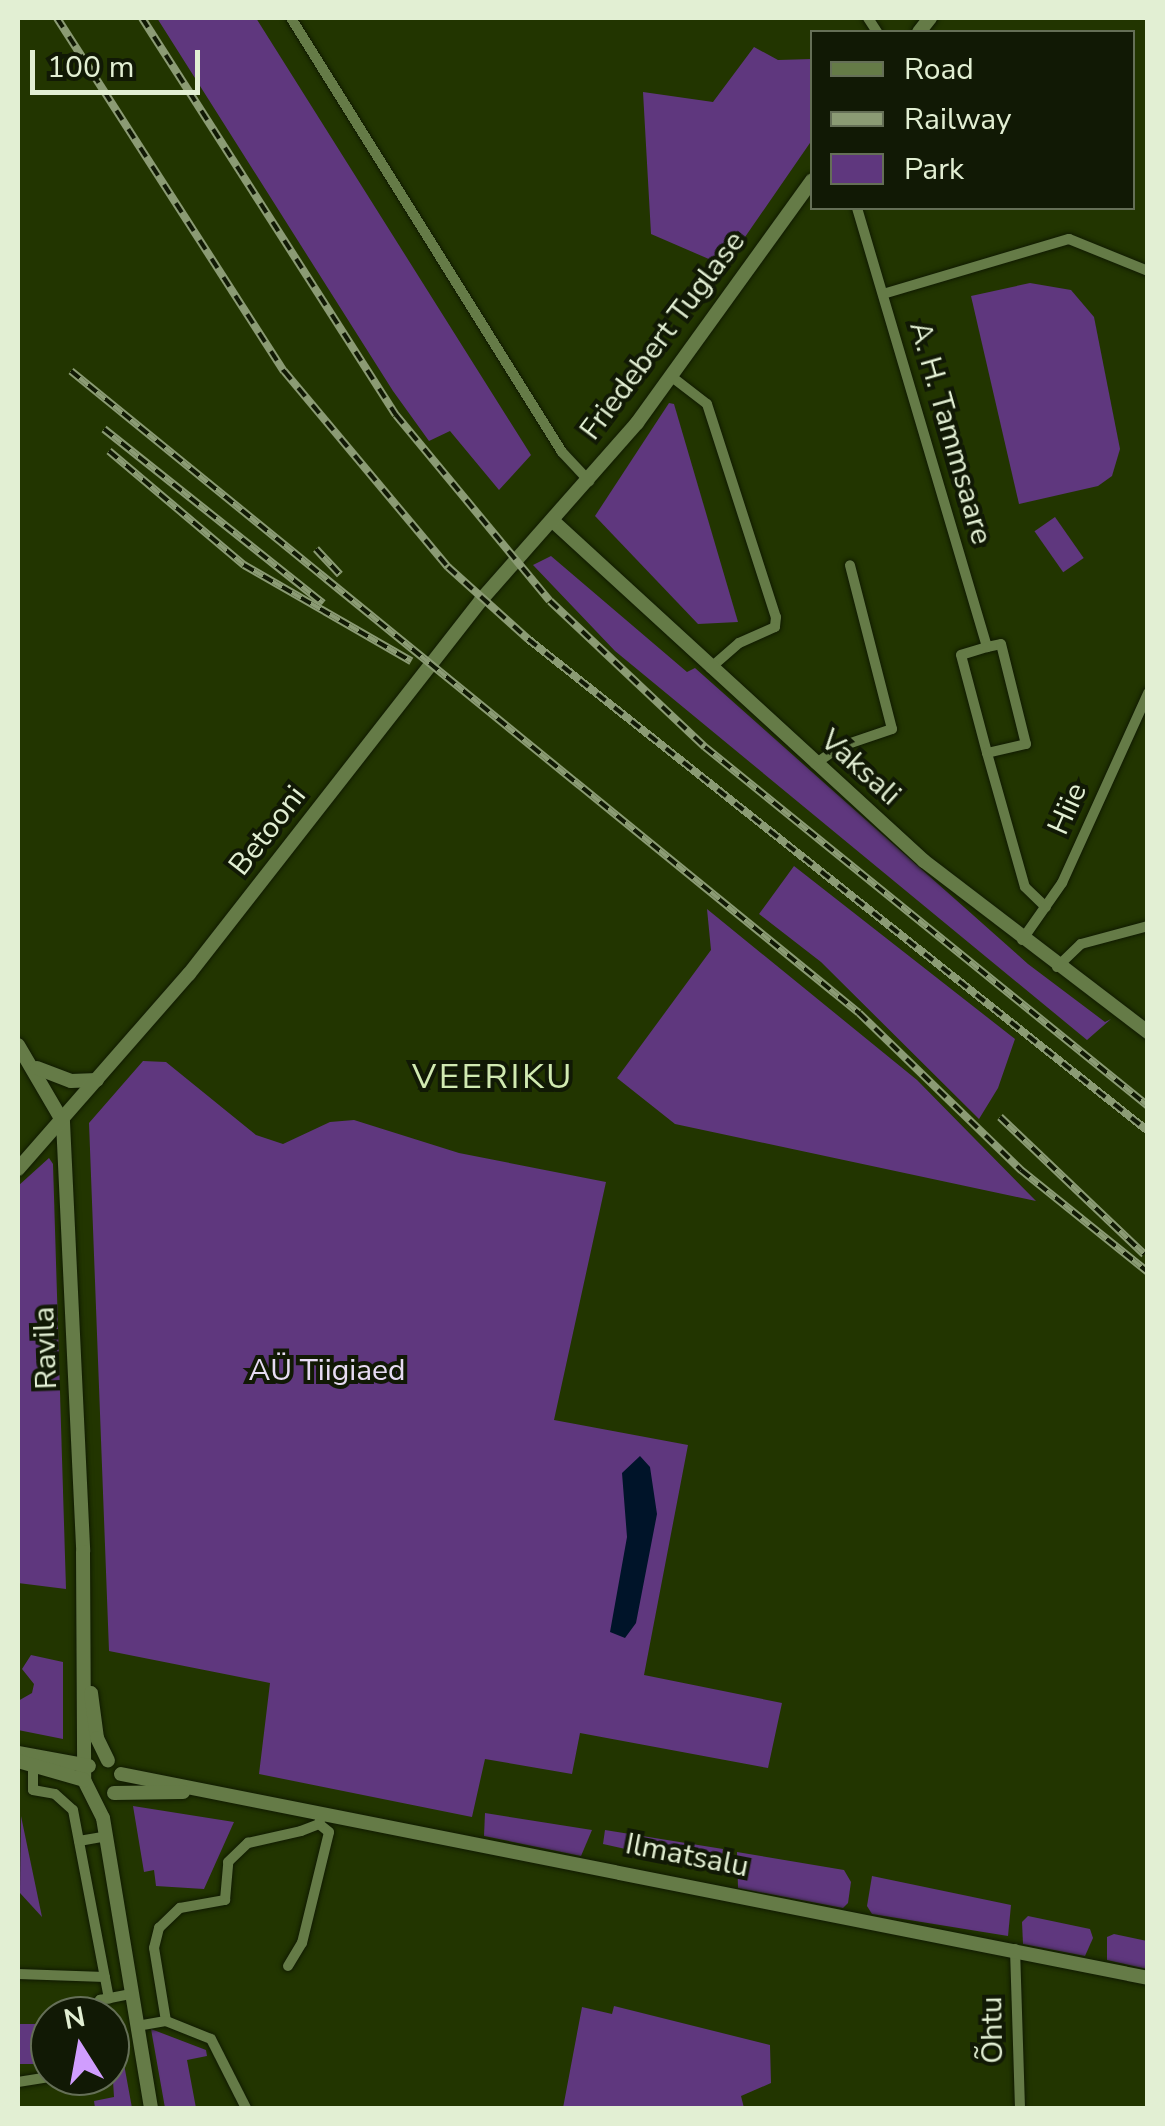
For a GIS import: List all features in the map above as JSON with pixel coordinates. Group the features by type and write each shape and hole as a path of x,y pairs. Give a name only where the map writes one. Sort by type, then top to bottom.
{"street":[{"path":"292,18 562,452 589,481"},
{"name":"Friedebert Tuglase","path":"554,522 672,377 810,183"},
{"name":"A. H. Tammsaare","path":"858,210 987,647 1001,644 1026,744 987,753"},
{"path":"883,294 1070,239 1148,271"},
{"path":"672,377 707,404 776,617 774,627 739,642 710,668"},
{"name":"Vaksali","path":"554,522 815,764 1022,940 1148,1032"},
{"name":"Betooni","path":"18,1169 63,1122 299,838 481,600 554,522"},
{"path":"815,764 838,747 892,730 850,565"},
{"path":"987,647 960,654 1026,887 1046,907"},
{"name":"Hiie","path":"1022,940 1046,907 1148,693"},
{"path":"1056,967 1081,944 1148,926"},
{"name":"Ravila","path":"18,1045 37,1068 63,1122 84,1602 86,1773"},
{"path":"37,1068 70,1081 98,1080"},
{"name":"Ravila","path":"84,1602 94,1726 108,1761"},
{"path":"18,1753 86,1773 106,1794"},
{"path":"18,1760 86,1773 108,1761 120,1774 106,1794 104,1818 152,2108"},
{"path":"33,1764 32,1790 68,1802 80,1842 108,1996"},
{"name":"Ilmatsalu","path":"120,1774 320,1818 1015,1949 1148,1978"},
{"name":"Ilmatsalu","path":"106,1794 214,1792"},
{"path":"166,2021 154,1948 159,1928 180,1908 224,1900 228,1862 248,1843 320,1818 328,1832 302,1943 288,1966"},
{"path":"80,1842 106,1836"},
{"name":"Õhtu","path":"1015,1949 1020,2108"},
{"path":"102,1959 125,1955"},
{"path":"18,1974 104,1977"},
{"path":"123,1996 132,1994"},
{"path":"138,2026 166,2021 211,2039 246,2108"}],"green space":[{"path":"157,18 256,18 531,455 499,490 450,431 429,441 393,391"},
{"path":"754,47 778,60 810,59 810,143 725,266 651,234 643,92 713,102"},
{"path":"1030,283 1071,290 1094,317 1120,449 1112,476 1098,486 1019,504 971,296"},
{"path":"669,403 674,404 738,622 698,624 595,516"},
{"path":"1055,517 1084,558 1063,572 1035,531"},
{"path":"551,556 687,672 695,668 1028,964 1105,1022 1111,1019 1087,1040 615,651 533,565"},
{"path":"794,866 1015,1039 998,1088 979,1119 821,962 759,914"},
{"path":"707,909 917,1080 1036,1201 675,1124 617,1078 711,950"},
{"name":"AÜ Tiigiaed","path":"143,1061 166,1062 256,1135 283,1144 330,1122 354,1120 459,1153 606,1182 554,1420 688,1445 644,1675 782,1703 768,1768 580,1733 572,1774 485,1759 472,1817 259,1774 270,1683 109,1651 89,1123"},
{"path":"49,1158 53,1164 66,1589 18,1583 18,1186"},
{"path":"31,1655 63,1662 63,1739 18,1730 18,1701 32,1693 34,1684 22,1669"},
{"path":"133,1806 234,1822 204,1889 156,1886 154,1870 144,1872"},
{"path":"485,1813 592,1830 581,1856 484,1836"},
{"path":"21,1816 42,1917 20,1893"},
{"path":"605,1830 723,1849 720,1870 603,1844"},
{"path":"737,1852 844,1870 851,1882 848,1903 843,1908 738,1888"},
{"path":"872,1876 1011,1905 1008,1936 872,1914 867,1906"},
{"path":"1028,1916 1090,1929 1093,1938 1085,1956 1023,1944 1022,1922"},
{"path":"1114,1934 1147,1941 1147,1969 1107,1960 1107,1937"},
{"path":"614,2006 770,2045 771,2083 741,2096 744,2108 563,2108 582,2007 612,2014"},
{"path":"18,2024 30,2024 30,2064 18,2064"},
{"path":"151,2029 206,2050 207,2056 187,2060 196,2108 165,2108"},
{"path":"130,2096 132,2108 95,2108 94,2101"}],"water":[{"path":"640,1456 650,1467 657,1514 636,1623 625,1638 610,1632 627,1537 622,1473"}],"railway":[{"path":"57,18 284,371 448,567 528,639 1148,1131"},
{"path":"142,18 396,415 550,601 705,747 1148,1106"},
{"path":"71,371 859,1013 1021,1170 1148,1272"},
{"path":"104,429 323,603"},
{"path":"109,451 244,565 411,661"},
{"path":"316,549 340,575"},
{"path":"1000,1117 1144,1254"}],"district":[{"name":"VEERIKU","path":"493,1077"}]}
